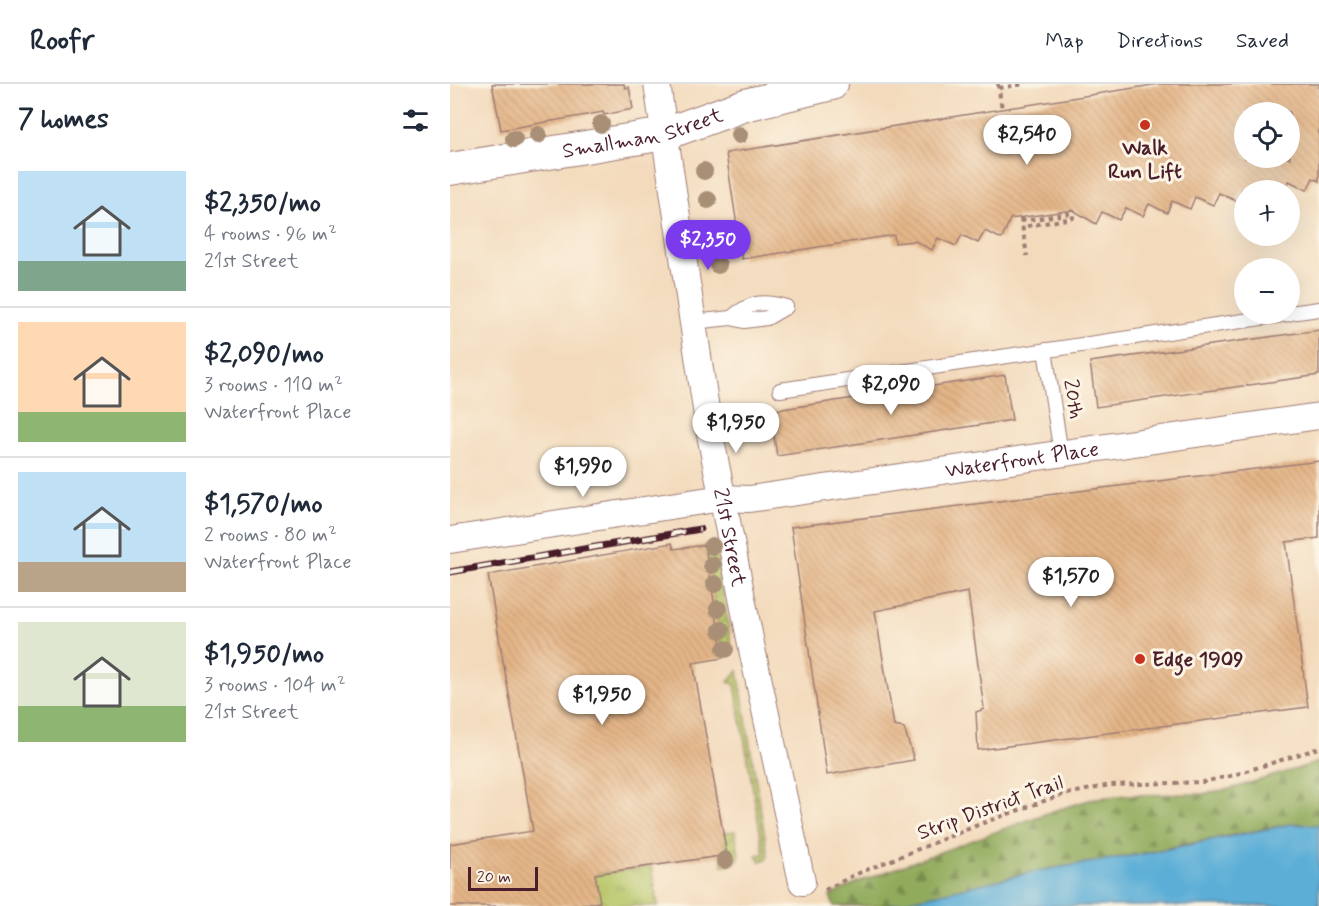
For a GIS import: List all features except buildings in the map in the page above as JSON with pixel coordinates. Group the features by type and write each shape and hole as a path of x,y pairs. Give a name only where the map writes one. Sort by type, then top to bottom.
{"street":[{"name":"21st Street","path":"657,84 709,429 722,498 809,888"},
{"name":"Smallman Street","path":"450,170 665,134 745,105 832,84"},
{"name":"Waterfront Place","path":"450,540 722,498 761,497 1319,416"}],"lane":[{"path":"1300,312 1319,309"},
{"path":"693,322 730,318"},
{"path":"780,390 1234,321"},
{"name":"20th","path":"1045,350 1061,454"}],"path":[{"path":"1002,109 998,86 1025,84"},
{"path":"1022,227 1072,218 1072,213 1021,219 1022,227 1027,256"},
{"name":"Strip District Trail","path":"809,888 854,875 961,831 1058,796 1110,785 1203,782 1234,775 1319,748"}],"green space":[{"path":"715,543 731,644 723,655 705,545"},
{"path":"738,671 768,856 760,861 756,855 764,854 735,684 728,682"},
{"path":"1319,762 1319,825 1291,824 885,906 834,906 830,896 858,882 1050,812 1096,798 1202,794 1230,789"},
{"path":"735,831 739,857 735,863 723,865 721,856 727,855 723,833"},
{"path":"651,867 658,906 571,906 599,902 595,874"}],"water":[{"path":"1291,824 1319,825 1319,906 885,906 1037,871 1142,854"}],"railway":[{"path":"450,572 700,529"}],"place":[{"name":"Walk Run Lift","path":"1145,125"},
{"name":"Edge 1909","path":"1140,659"}]}
